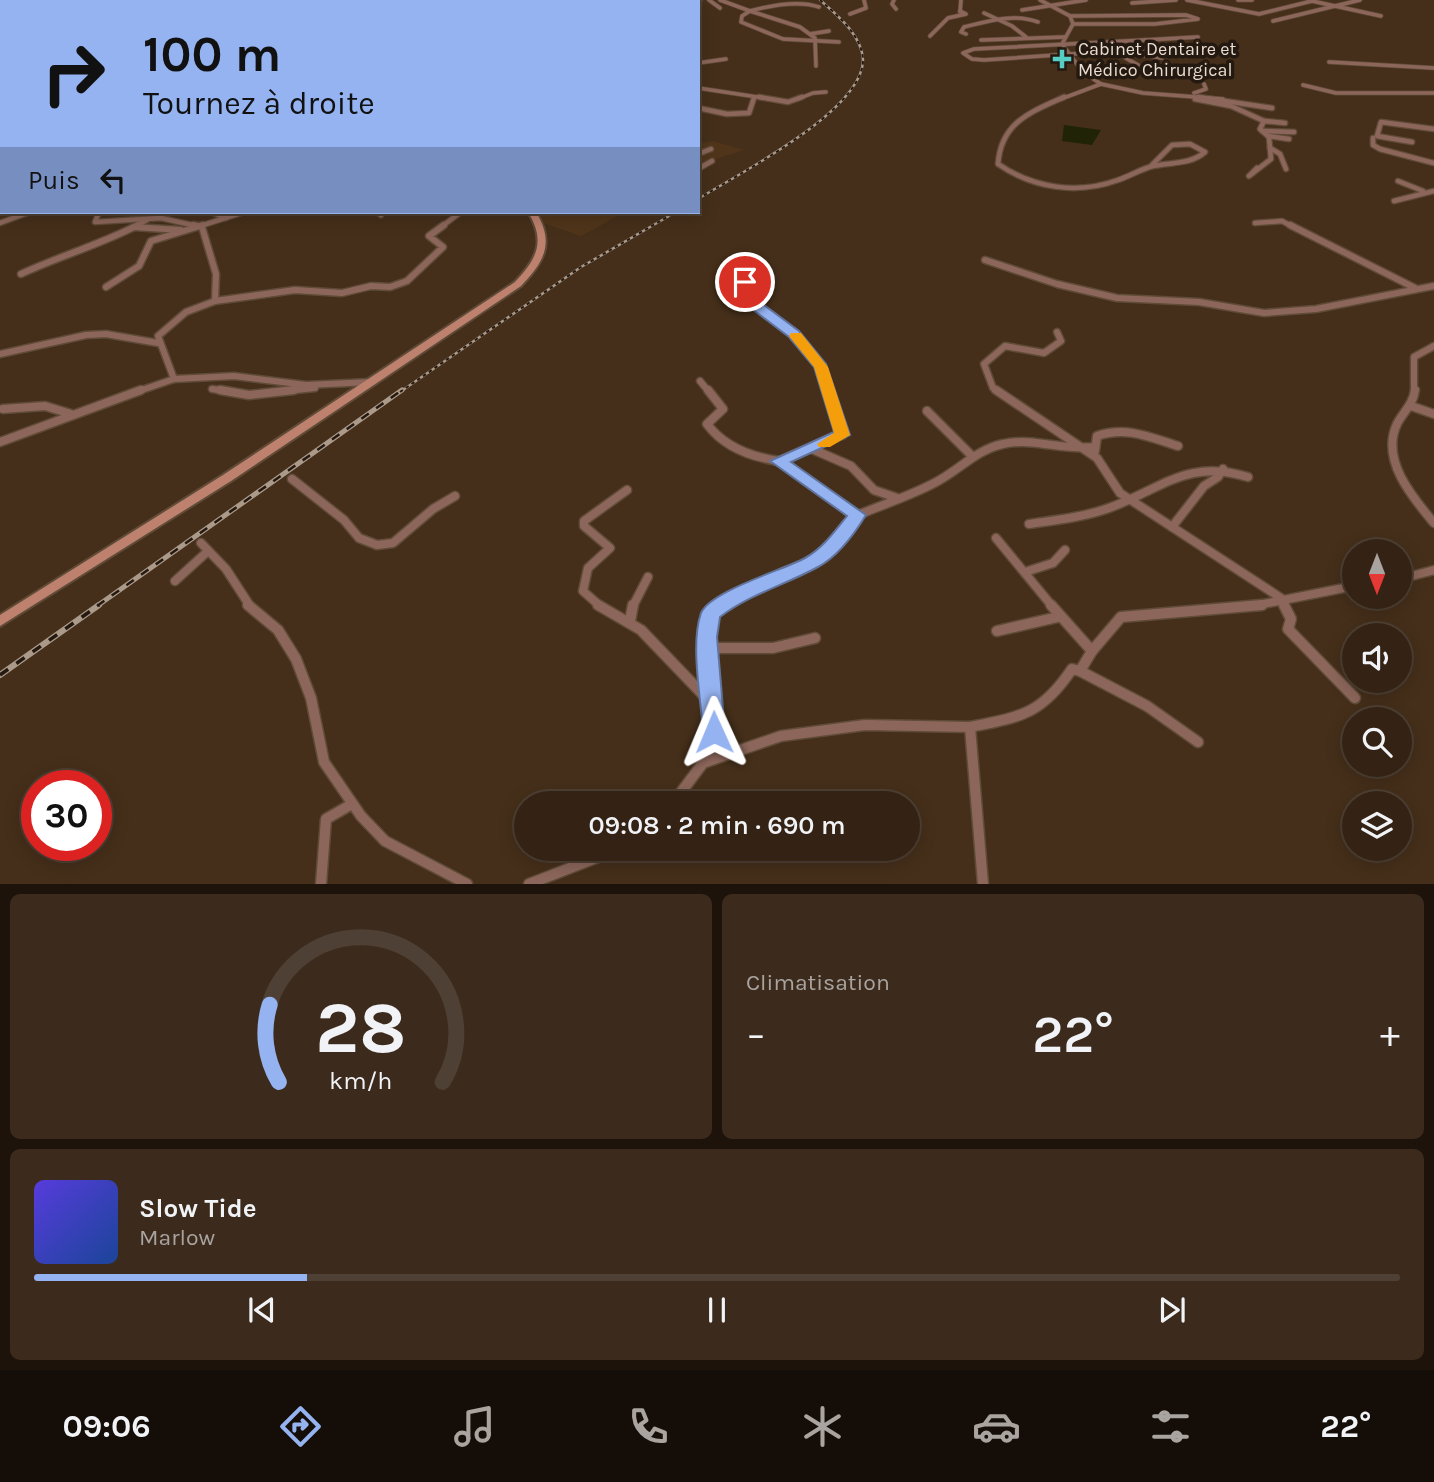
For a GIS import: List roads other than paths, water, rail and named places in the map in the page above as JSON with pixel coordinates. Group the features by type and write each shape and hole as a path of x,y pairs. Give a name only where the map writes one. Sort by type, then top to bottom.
{"street":[{"path":"709,0 720,8"},
{"path":"720,0 800,27 817,42 816,66"},
{"path":"806,0 783,0 773,6 751,8 742,16 741,22 783,39 839,42"},
{"path":"799,0 815,3 818,7"},
{"path":"850,14 866,8 864,0"},
{"path":"894,0 892,4 896,9"},
{"path":"930,36 948,18 966,14 960,12 961,0"},
{"path":"1040,0 1070,16 1181,15 1198,19 1154,24 1073,24"},
{"path":"1022,10 1086,0"},
{"path":"1132,3 1176,0"},
{"path":"1187,0 1257,13 1310,0 1381,16"},
{"path":"1238,0 1252,0"},
{"path":"1273,21 1360,0"},
{"path":"738,6 773,6"},
{"path":"984,13 999,19 1026,38"},
{"path":"1070,16 1073,24"},
{"path":"966,34 961,32 964,27 999,19 1027,17 1038,22"},
{"path":"1062,44 1073,24"},
{"path":"809,34 829,31"},
{"path":"981,40 1065,37"},
{"path":"1177,53 1158,49 984,60 964,53 974,49 1198,37"},
{"path":"1145,40 1158,49"},
{"path":"1062,44 1083,72 1101,84 1231,106 1264,121 1285,123"},
{"path":"1133,51 1162,58"},
{"path":"1116,52 1138,65"},
{"path":"700,63 726,60"},
{"path":"1329,62 1434,68"},
{"path":"1101,84 1064,96 1038,113 1018,119 999,151 998,164 1024,179 1065,188 1104,184 1150,166 1197,158 1205,152 1187,143 1170,145 1150,166"},
{"path":"1190,95 1206,89 1204,84"},
{"path":"1161,85 1170,94 1241,101 1272,108"},
{"path":"1303,85 1336,93 1434,93"},
{"path":"700,88 794,102 810,92 827,92"},
{"path":"700,108 727,114 749,113 754,98"},
{"path":"1231,106 1241,101"},
{"path":"1264,121 1260,129 1268,136 1289,139"},
{"path":"1412,142 1377,136 1381,122 1434,129"},
{"path":"1262,131 1294,132"},
{"path":"1257,168 1265,166 1271,159 1268,136"},
{"path":"1373,138 1373,145 1380,149 1434,163"},
{"path":"1270,148 1280,154 1286,169"},
{"path":"700,153 711,149"},
{"path":"700,168 712,161"},
{"path":"1398,181 1423,192"},
{"path":"1394,201 1434,191"},
{"path":"0,223 25,214"},
{"path":"97,214 95,222 150,218 177,220 202,227"},
{"path":"216,214 227,218"},
{"path":"106,287 141,263 142,250 151,241 238,214"},
{"path":"174,379 158,343 161,332 180,316 215,301 295,290 342,293 368,286 401,284 439,253 443,247 429,236 458,214"},
{"path":"0,621 227,478 529,273 543,241 542,227 532,214"},
{"path":"21,274 57,257 97,246 150,218"},
{"path":"1255,222 1282,221 1416,288"},
{"path":"134,227 189,231"},
{"path":"202,227 216,274 215,301"},
{"path":"985,260 1057,284 1117,298 1199,302 1264,313 1326,307 1434,286"},
{"path":"700,381 723,408 707,424 711,430 726,443 760,459 779,461 842,435 831,391 809,350 782,323 749,301 751,291 745,282 755,270 752,268"},
{"path":"1057,332 1061,341 1044,353 1002,347 987,359 985,372 993,388 1009,401 1097,458"},
{"path":"0,354 92,334 122,335 135,342 158,343"},
{"path":"1434,346 1422,350 1414,357 1411,406 1395,426 1393,460 1417,503 1434,523"},
{"path":"0,442 174,379 226,375 294,384 370,382"},
{"path":"212,388 225,393 259,395 336,383"},
{"path":"3,409 21,405 45,406 72,415"},
{"path":"1411,406 1434,414"},
{"path":"927,411 973,457"},
{"path":"1178,446 1121,429 1100,434 1094,439 1097,458 1113,486 1128,499 1281,598 1291,620 1288,629 1355,698"},
{"path":"714,758 715,706 708,648 709,621 716,607 813,562 830,549 858,515 938,481 973,457 1002,444 1038,441 1084,449 1094,447"},
{"path":"813,449 851,466 881,494 898,498"},
{"path":"779,461 858,515"},
{"path":"1172,527 1204,486 1218,477 1223,469"},
{"path":"1029,524 1104,510 1146,494 1178,474 1223,469 1248,477"},
{"path":"292,479 344,520 365,543 377,545 393,543 433,509 456,496"},
{"path":"627,490 584,521 584,526 610,548 588,568 583,591 599,607 630,621 715,706"},
{"path":"996,538 1028,571 1058,617 1092,651"},
{"path":"176,581 204,547 226,569 244,602 278,630 296,659 311,698 324,762 352,804 385,841 467,884"},
{"path":"1028,571 1053,563 1065,550"},
{"path":"1412,576 1434,571"},
{"path":"630,621 633,605 648,578"},
{"path":"1080,671 1092,651 1121,617 1250,607 1281,598 1342,588"},
{"path":"997,631 1058,617"},
{"path":"708,648 773,648 816,638"},
{"path":"681,791 703,763 781,736 831,727 971,727 1030,715 1055,698 1072,669 1147,706 1198,742"},
{"path":"971,727 983,884"},
{"path":"321,884 326,819 352,804"},
{"path":"529,884 569,872 593,861"}],"railway":[{"path":"700,198 796,139 843,100 858,80 863,60 858,42 848,26 820,0"},
{"path":"400,392 581,267 673,214"},
{"path":"97,606 402,390"},
{"path":"0,675 99,605"}],"place":[{"name":"Cabinet Dentaire et Médico Chirurgical","path":"1062,59"}]}
